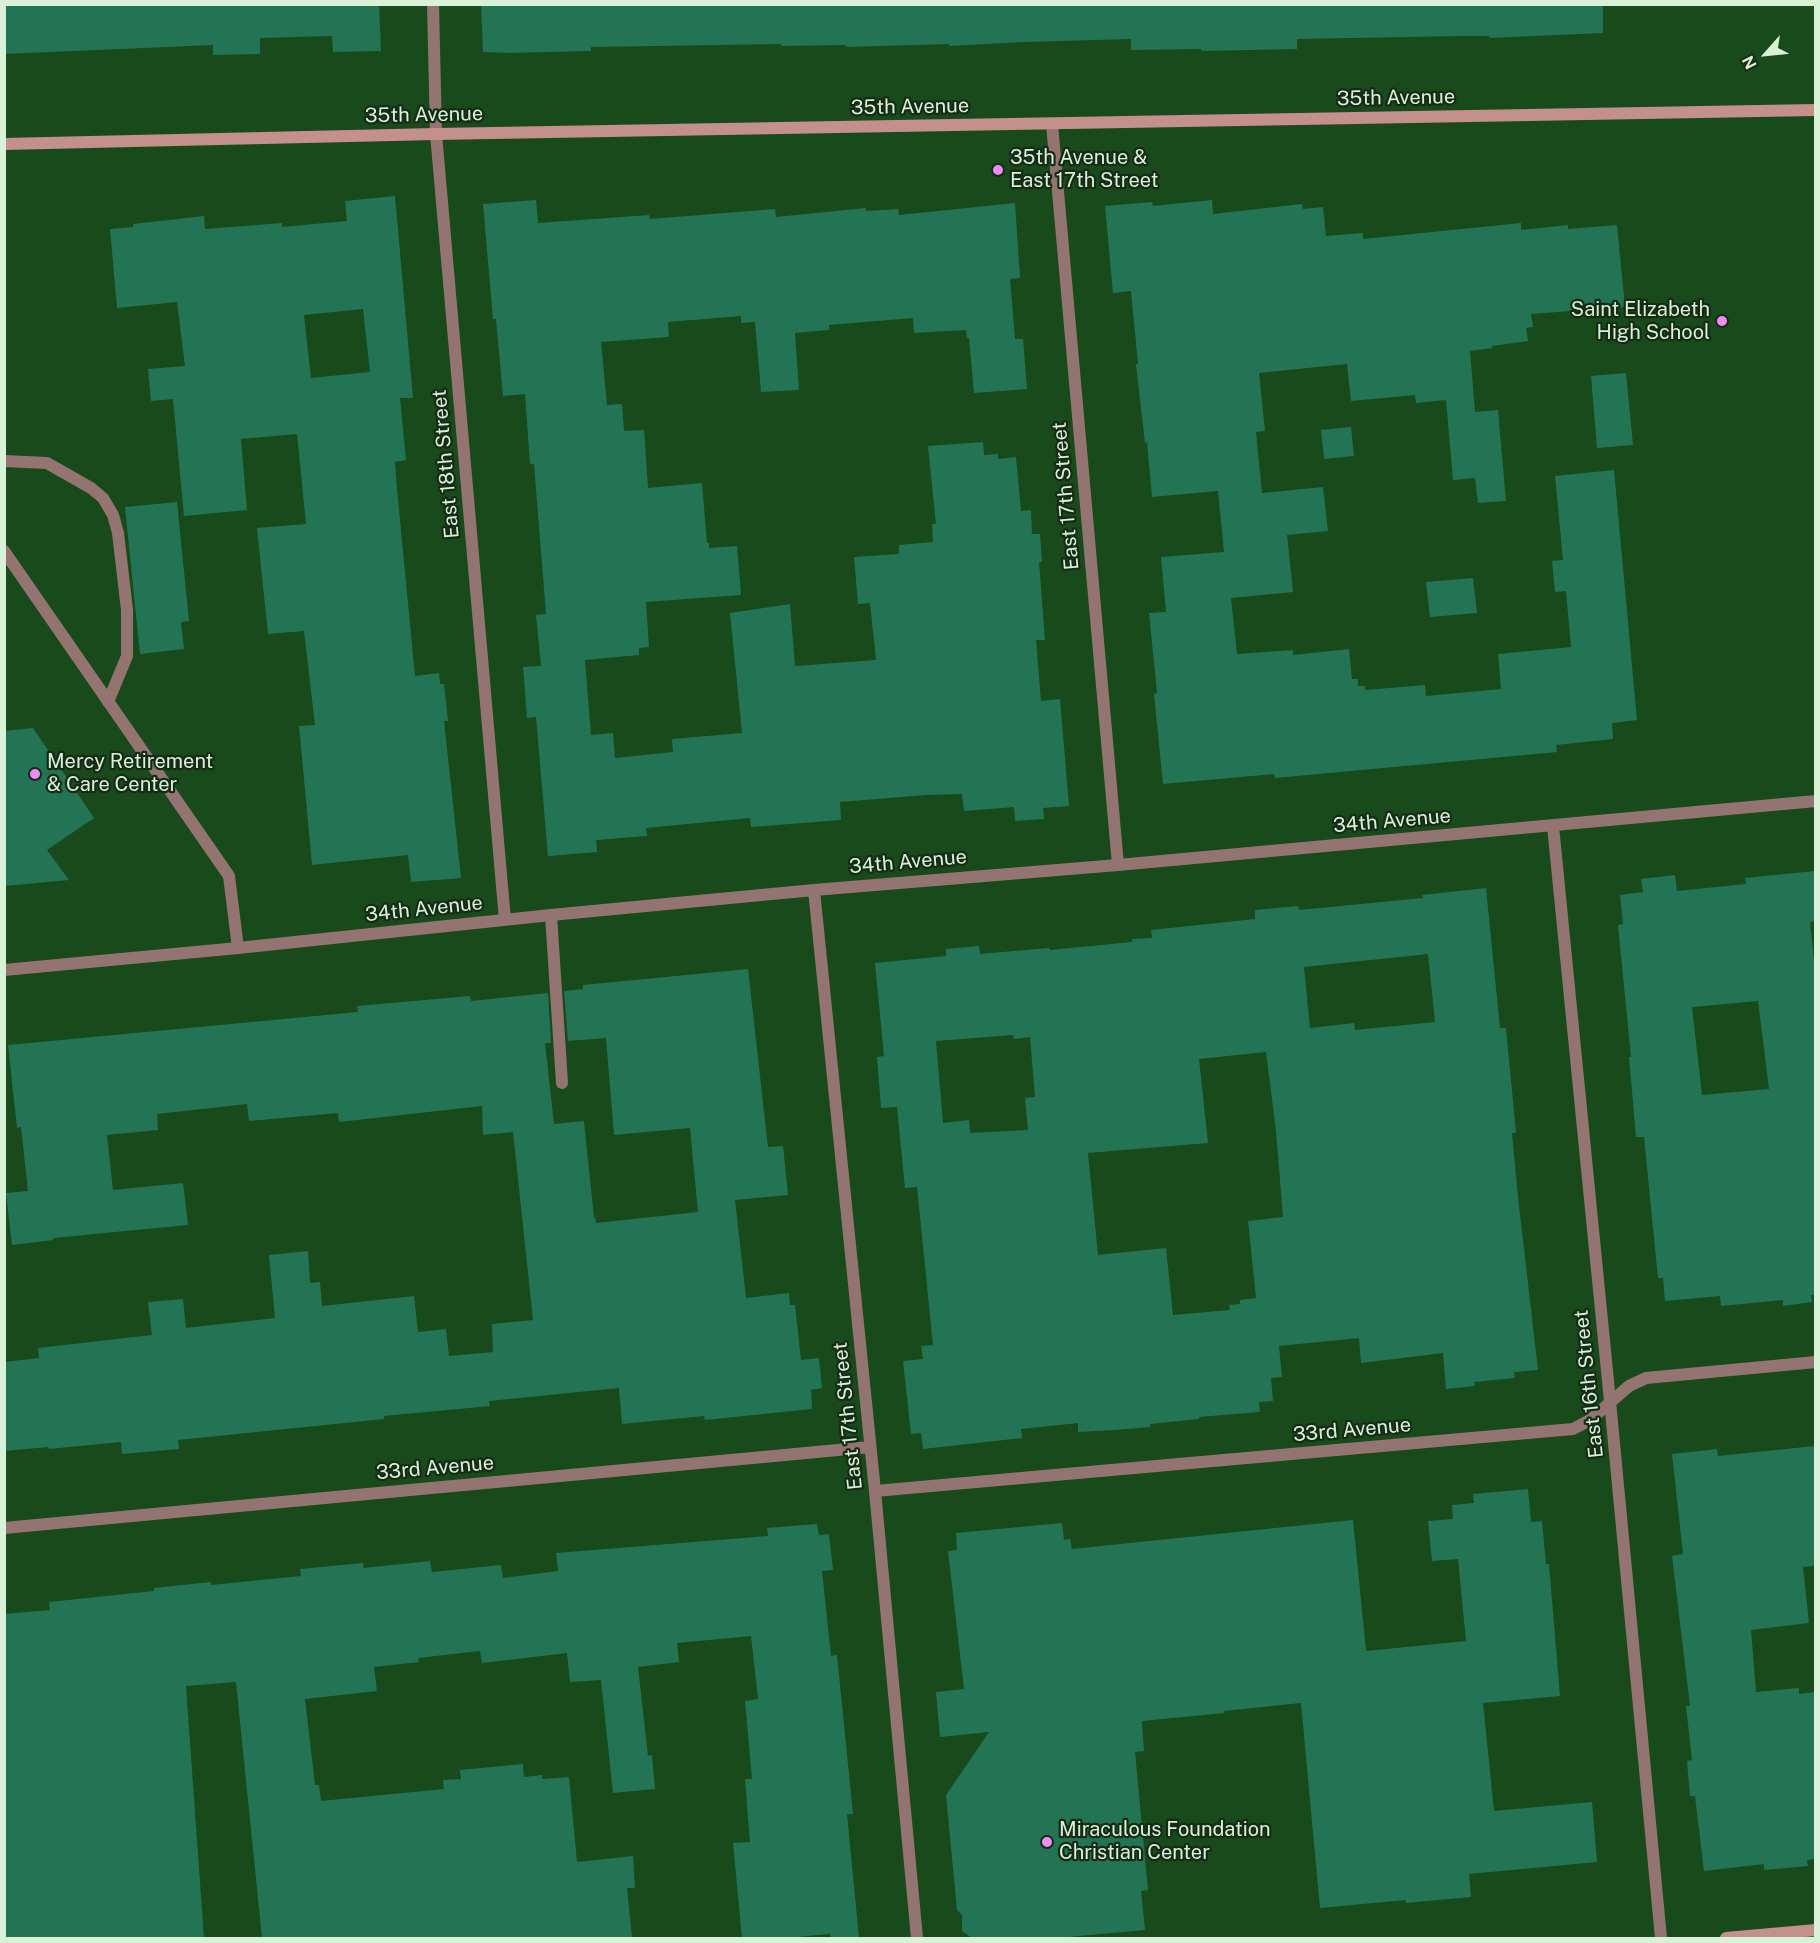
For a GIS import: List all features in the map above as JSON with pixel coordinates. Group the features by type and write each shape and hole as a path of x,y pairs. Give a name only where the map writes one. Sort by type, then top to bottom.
{"main road":[{"name":"35th Avenue","path":"4,144 436,134 1815,110"},
{"path":"1726,1938 1815,1930"}],"street":[{"name":"East 18th Street","path":"433,4 436,134 505,920"},
{"name":"East 17th Street","path":"1052,124 1118,865"},
{"path":"4,461 47,463 97,493 103,498 113,515 118,532 127,610 127,656 108,702"},
{"path":"4,551 229,876 238,948"},
{"name":"34th Avenue","path":"4,970 814,890 1118,865 1815,801"},
{"name":"East 16th Street","path":"1553,826 1660,1938"},
{"name":"East 17th Street","path":"814,890 875,1491 917,1938"},
{"path":"551,915 562,1083"},
{"name":"33rd Avenue","path":"875,1491 1573,1429 1590,1420 1629,1386 1646,1378 1815,1362"},
{"name":"33rd Avenue","path":"4,1528 870,1447"}],"building":[{"path":"4,4 379,4 381,51 333,52 332,36 260,38 260,54 213,55 213,45 4,54"},
{"path":"481,4 1603,4 1603,33 1489,38 1489,36 1462,36 1297,39 1297,49 1201,51 1201,49 1131,50 1131,39 949,46 949,44 846,47 845,45 781,46 781,44 591,47 591,51 508,53 483,52"},
{"path":"395,196 413,398 400,398 406,460 395,462 415,676 439,673 440,684 444,684 448,721 444,721 461,878 411,882 408,855 312,865 299,726 315,725 304,631 268,634 257,528 306,524 297,434 241,439 247,510 184,516 173,399 151,401 148,369 185,366 177,302 117,308 110,229 133,227 133,224 204,216 205,229 282,223 282,227 347,221 345,201","holes":["363,309 370,372 311,378 304,315"]},
{"path":"536,200 538,223 649,215 650,219 775,209 776,217 866,208 866,211 898,209 899,215 1015,203 1020,278 1010,279 1015,339 1023,339 1027,389 974,393 969,338 967,338 966,330 914,333 913,318 829,325 829,330 795,333 799,390 761,392 755,322 741,323 741,316 668,322 669,337 601,342 607,405 622,404 624,431 644,430 648,488 702,483 707,543 709,543 709,548 737,546 741,595 646,602 649,647 639,648 639,655 585,660 591,735 613,733 615,758 673,752 672,739 742,733 730,613 790,604 795,666 876,660 870,603 858,604 854,557 899,554 899,545 933,542 932,524 936,524 928,446 983,442 984,455 998,454 998,459 1016,457 1021,511 1031,510 1032,534 1040,534 1042,562 1039,562 1045,640 1036,640 1041,701 1060,699 1069,806 1043,808 1044,819 1015,821 1014,807 964,811 962,794 840,802 841,820 751,827 750,818 646,828 647,836 596,840 597,852 548,856 536,717 527,718 523,667 541,666 536,615 546,614 534,464 530,464 525,394 503,396 496,319 493,319 483,204"},
{"path":"1212,200 1213,214 1302,204 1303,209 1323,207 1326,236 1363,233 1363,239 1521,223 1521,230 1568,225 1568,229 1617,225 1625,307 1531,314 1533,327 1526,328 1528,341 1470,351 1475,412 1498,410 1506,501 1478,503 1475,478 1453,480 1446,400 1416,403 1415,395 1351,401 1347,364 1259,373 1265,431 1256,432 1262,493 1323,487 1328,531 1287,535 1293,592 1231,598 1237,654 1293,650 1293,655 1349,649 1352,679 1358,679 1358,686 1365,686 1365,690 1425,685 1426,696 1501,689 1498,654 1571,647 1566,591 1555,592 1552,561 1563,560 1555,476 1614,470 1637,720 1612,723 1613,739 1556,745 1557,752 1275,778 1274,774 1163,784 1149,613 1166,612 1161,557 1224,552 1218,491 1152,497 1136,364 1138,364 1131,291 1113,293 1105,206 1152,202 1153,206"},
{"path":"1626,373 1633,445 1597,448 1591,376"},
{"path":"1351,427 1354,456 1324,459 1321,430"},
{"path":"177,502 189,621 181,622 184,649 140,654 125,507"},
{"path":"1473,578 1477,613 1430,617 1426,582"},
{"name":"Mercy Retirement & Care Center","path":"33,728 94,818 47,850 69,880 4,886 4,731"},
{"path":"1815,871 1815,921 1810,922 1815,970 1815,1295 1811,1295 1812,1302 1783,1306 1783,1300 1721,1306 1720,1296 1665,1301 1663,1278 1658,1278 1644,1137 1636,1137 1618,925 1623,924 1620,895 1643,892 1641,879 1675,875 1677,891 1746,884 1745,878","holes":["1758,1001 1769,1089 1702,1095 1692,1007"]},
{"path":"1486,888 1500,1028 1506,1028 1516,1133 1512,1133 1538,1370 1514,1372 1515,1378 1474,1382 1475,1386 1446,1389 1443,1353 1361,1363 1359,1338 1279,1346 1282,1377 1271,1378 1273,1401 1259,1402 1260,1412 1199,1417 1199,1419 1150,1424 1150,1427 1115,1430 1078,1432 1078,1423 1021,1429 1022,1438 923,1449 921,1433 911,1434 903,1361 923,1359 921,1346 933,1345 917,1187 905,1188 897,1107 881,1108 877,1057 884,1056 875,963 946,956 946,949 979,946 980,954 1132,942 1132,939 1152,938 1151,930 1255,919 1255,910 1298,906 1299,910 1423,898 1422,895","holes":["1428,954 1435,1022 1355,1030 1354,1023 1310,1028 1304,967","1013,1035 1014,1039 1030,1037 1035,1097 1025,1098 1028,1130 970,1133 969,1120 943,1123 936,1041","1266,1052 1276,1131 1283,1217 1248,1221 1256,1298 1240,1300 1240,1304 1229,1305 1230,1310 1173,1315 1166,1248 1098,1255 1088,1153 1208,1143 1199,1059"]},
{"path":"748,969 768,1147 783,1146 788,1195 735,1200 746,1298 789,1293 790,1305 795,1305 801,1360 819,1358 822,1388 811,1390 812,1409 705,1420 704,1416 622,1424 619,1388 489,1401 490,1406 384,1416 384,1419 178,1440 179,1449 122,1454 121,1442 4,1451 4,1362 39,1358 38,1348 152,1335 148,1302 183,1299 186,1328 275,1318 269,1255 308,1251 310,1283 320,1282 322,1306 414,1296 418,1332 446,1329 449,1356 493,1352 492,1324 533,1320 513,1132 483,1135 482,1106 339,1122 338,1113 249,1121 247,1104 157,1114 158,1130 107,1135 113,1190 183,1183 188,1225 53,1238 53,1240 12,1245 6,1193 28,1191 21,1127 17,1128 8,1045 358,1012 357,1006 470,996 471,1001 548,993 551,1043 545,1043 554,1124 584,1121 596,1223 698,1212 690,1128 614,1135 606,1038 568,1041 564,991 583,989 583,985"},
{"path":"1815,1446 1815,1566 1803,1567 1809,1623 1751,1630 1756,1692 1799,1688 1799,1694 1815,1692 1815,1859 1807,1860 1808,1866 1764,1870 1764,1864 1704,1871 1695,1796 1690,1796 1687,1761 1692,1760 1686,1706 1690,1706 1672,1556 1683,1554 1672,1454 1717,1449 1718,1456"},
{"path":"1528,1489 1531,1522 1542,1521 1546,1564 1549,1564 1560,1696 1483,1703 1494,1811 1592,1802 1597,1862 1469,1874 1471,1897 1320,1908 1301,1703 1224,1711 1224,1713 1142,1721 1144,1751 1135,1752 1148,1890 1141,1891 1145,1930 1057,1938 972,1938 962,1931 962,1915 957,1910 946,1795 989,1732 940,1737 936,1692 964,1689 948,1551 957,1550 956,1533 1062,1523 1064,1540 1070,1539 1072,1549 1353,1520 1366,1651 1466,1641 1458,1559 1432,1561 1428,1521 1453,1519 1452,1505 1474,1503 1473,1494"},
{"path":"817,1524 819,1535 829,1534 833,1570 822,1571 831,1656 837,1655 853,1814 847,1814 859,1938 831,1938 830,1934 785,1938 742,1938 733,1843 750,1842 745,1779 752,1779 745,1701 758,1699 751,1636 677,1643 679,1662 638,1667 648,1756 652,1755 655,1789 613,1793 601,1680 570,1682 567,1653 482,1663 480,1651 418,1658 419,1662 374,1667 377,1691 305,1699 315,1785 319,1785 321,1801 444,1789 443,1780 461,1779 460,1770 523,1764 524,1777 542,1775 542,1779 569,1777 577,1862 633,1856 635,1888 627,1888 632,1938 262,1938 236,1682 186,1686 204,1938 4,1938 4,1614 50,1610 49,1602 154,1591 154,1588 211,1582 211,1585 301,1576 300,1569 363,1563 364,1568 430,1561 432,1572 501,1565 503,1578 558,1571 556,1553 768,1536 767,1528"}],"place":[{"name":"35th Avenue & East 17th Street","path":"998,170"},
{"name":"Saint Elizabeth High School","path":"1722,321"},
{"name":"Mercy Retirement & Care Center","path":"35,774"},
{"name":"Miraculous Foundation Christian Center","path":"1047,1842"}]}
